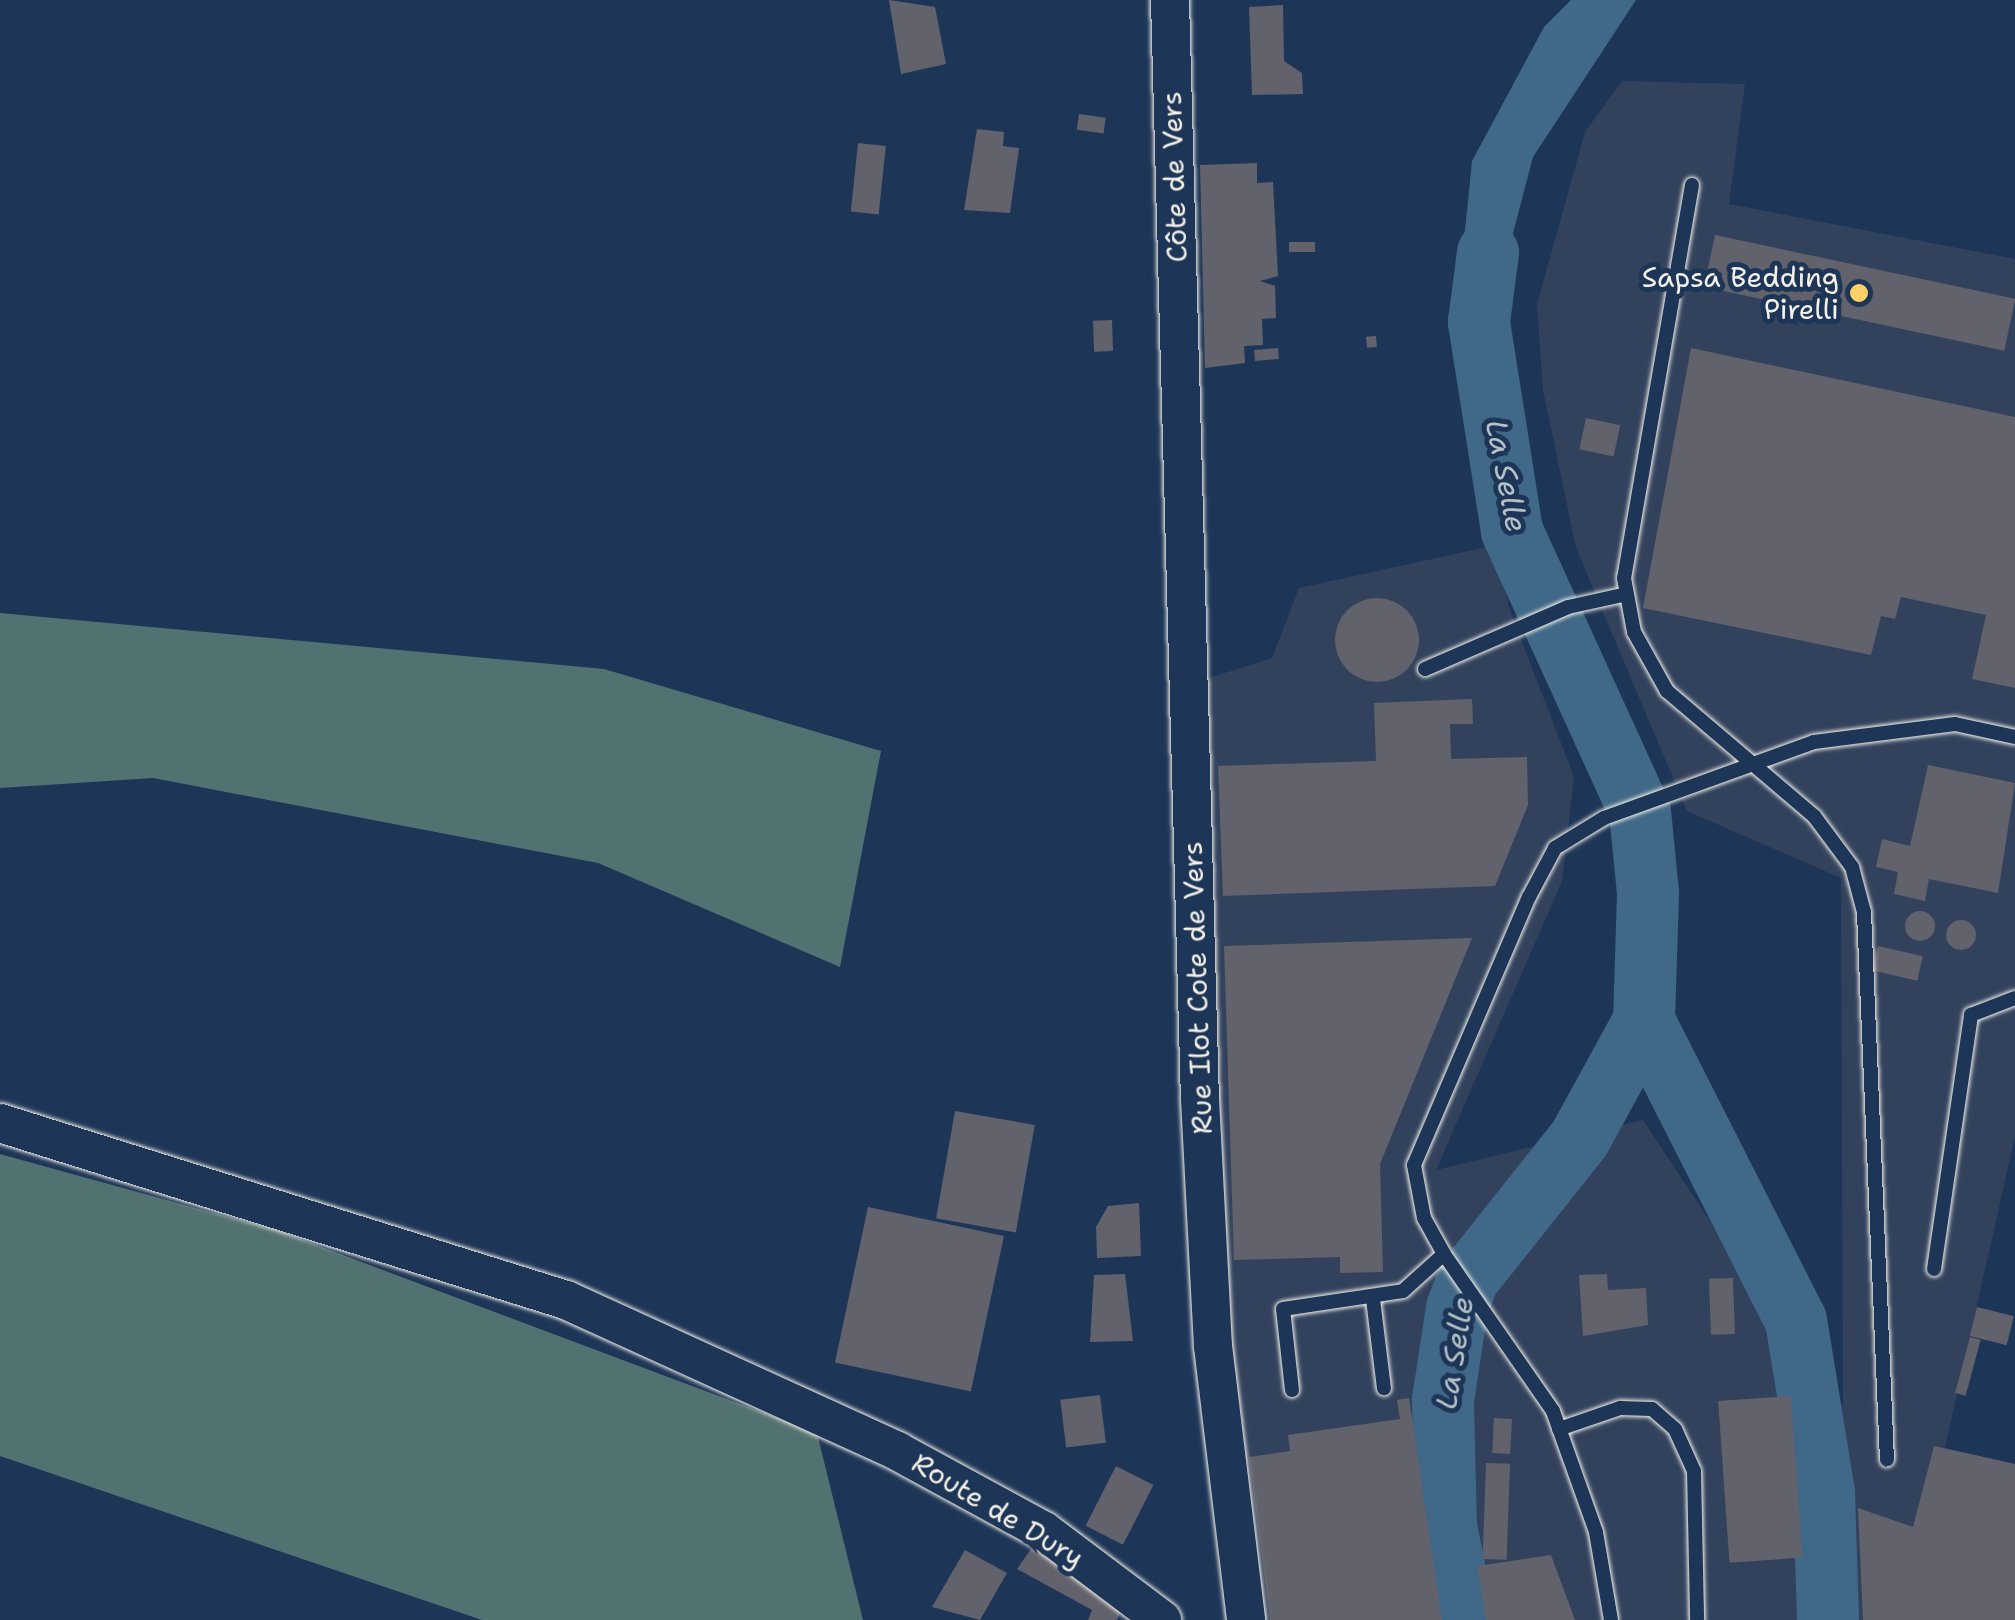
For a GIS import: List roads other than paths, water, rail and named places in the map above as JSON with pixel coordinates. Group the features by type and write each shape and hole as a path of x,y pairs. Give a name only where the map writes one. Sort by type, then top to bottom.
{"street":[{"name":"Côte de Vers","path":"1170,0 1178,354"},
{"name":"Rue Ilot Cote de Vers","path":"1178,354 1210,1298 1246,1620"},
{"name":"Route de Dury","path":"0,1123 566,1300 824,1418 1044,1531 1162,1620"}],"lane":[{"path":"1692,185 1627,594 1634,632 1667,691 1745,766 1814,816 1852,866 1864,912 1887,1460"},
{"path":"1425,670 1492,636 1568,607 1627,594"},
{"path":"1611,1620 1596,1532 1559,1429 1424,1218 1414,1165 1556,848 1604,818 1671,791 1886,726 1955,724 2015,737"},
{"path":"1934,1268 1971,1016 2015,998"},
{"path":"1292,1390 1283,1309 1373,1299 1403,1290 1448,1260"},
{"path":"1373,1299 1384,1388"},
{"path":"1559,1429 1620,1408 1652,1409 1675,1429 1694,1470 1697,1620"}],"waterway":[{"name":"La Selle","path":"1465,1620 1446,1527 1443,1400 1457,1308 1468,1279 1580,1138 1644,1021 1648,893 1640,812 1512,531 1479,322 1488,253"},
{"name":"La Selle","path":"1644,1021 1796,1320 1824,1492 1828,1620"}],"place":[{"name":"Sapsa Bedding Pirelli","path":"1859,293"}]}
